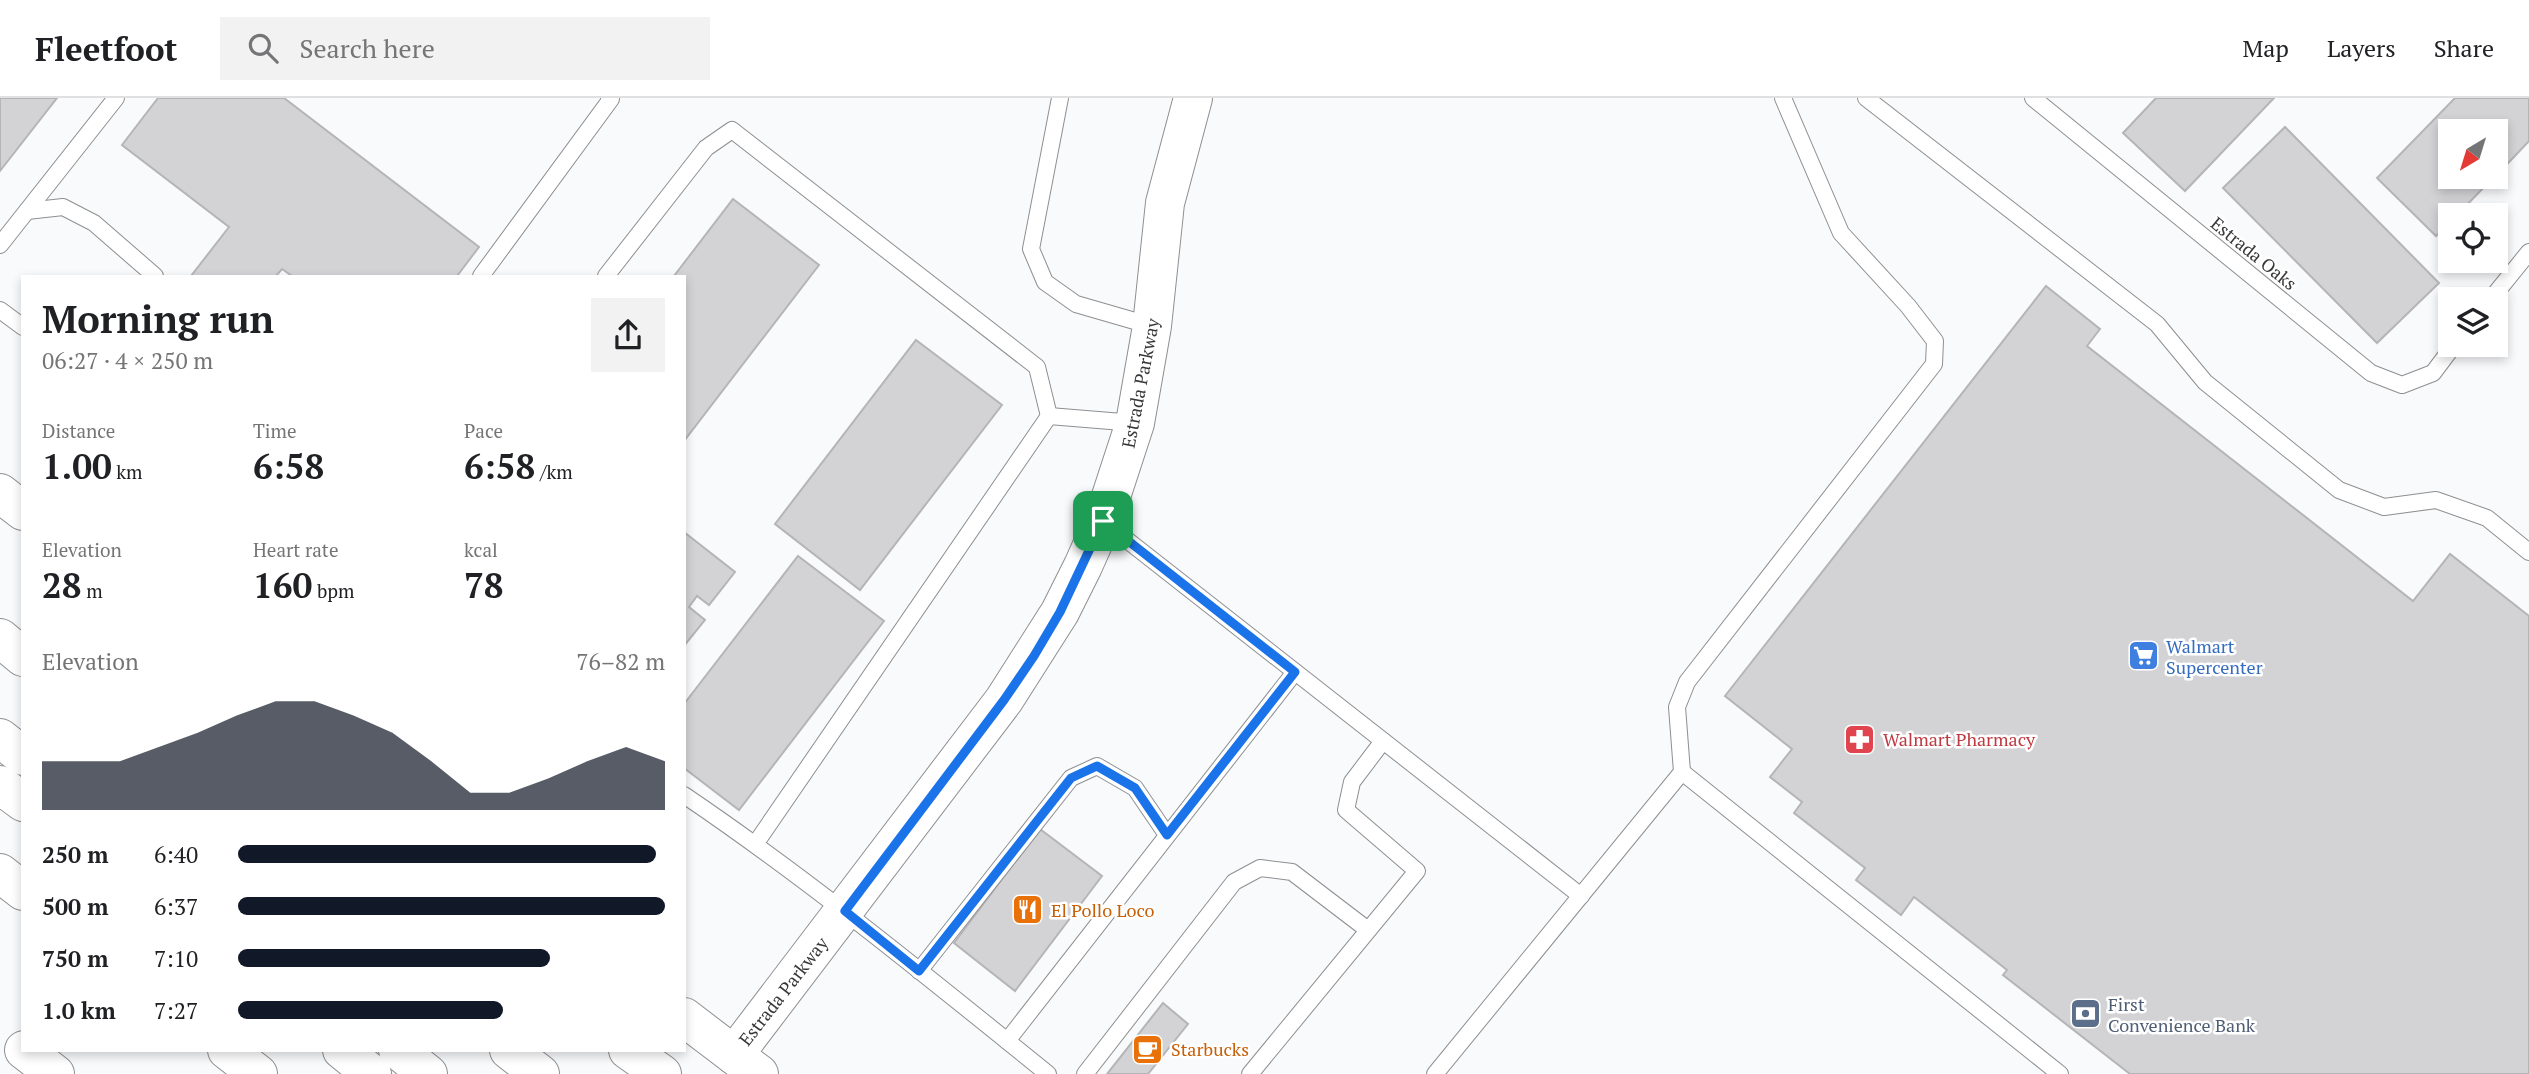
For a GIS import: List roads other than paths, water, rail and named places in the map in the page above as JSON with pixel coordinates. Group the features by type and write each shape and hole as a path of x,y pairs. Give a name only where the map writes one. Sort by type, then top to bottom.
{"main road":[{"name":"Estrada Parkway","path":"746,1065 845,911 1034,656 1060,612 1103,521 1135,423 1152,326 1165,203 1193,98"},
{"path":"0,493 21,509"},
{"path":"0,610 21,624"},
{"path":"0,638 21,655"},
{"path":"0,716 21,731"},
{"path":"0,738 21,754"},
{"path":"0,785 21,801"},
{"path":"0,873 21,889"},
{"path":"686,1019 746,1065"},
{"path":"0,1031 21,1048"},
{"path":"26,1052 55,1074"},
{"path":"214,1052 230,1074"},
{"path":"230,1052 258,1074"},
{"path":"344,1052 372,1074"},
{"path":"400,1052 428,1074"},
{"path":"512,1052 540,1074"},
{"path":"631,1052 662,1074"}],"lane":[{"path":"0,245 116,98"},
{"path":"482,275 611,99 609,98"},
{"path":"1060,98 1031,249 1045,282 1076,304 1152,326"},
{"path":"1435,1074 1682,772 1677,707 1687,682 1934,363 1935,341 1908,306 1841,233 1783,98"},
{"path":"1866,98 2157,324 2205,382 2339,491 2384,507 2436,500 2487,518 2529,552"},
{"name":"Estrada Oaks","path":"2033,98 2371,373 2402,385 2433,373 2446,357"},
{"path":"607,275 706,148 732,130 1037,367 1049,416 756,843"},
{"path":"27,211 63,207 94,223 154,275"},
{"path":"2501,287 2529,252"},
{"path":"0,310 21,326"},
{"path":"1049,416 1135,423"},
{"path":"1103,521 1581,896"},
{"path":"1007,1041 1295,672"},
{"path":"1250,1074 1417,871 1346,810 1352,782 1383,741"},
{"path":"919,971 1071,778 1097,766 1135,788 1167,835"},
{"path":"1682,772 2060,1074"},
{"path":"686,796 756,843 845,911 1048,1074"},
{"path":"1085,1074 1234,882 1261,868 1292,872 1368,930"}],"place":[{"name":"Walmart Supercenter","path":"2143,656"},
{"name":"Walmart Pharmacy","path":"1860,739"},
{"name":"El Pollo Loco","path":"1028,910"},
{"name":"First Convenience Bank","path":"2085,1014"},
{"name":"Starbucks","path":"1148,1049"}]}
